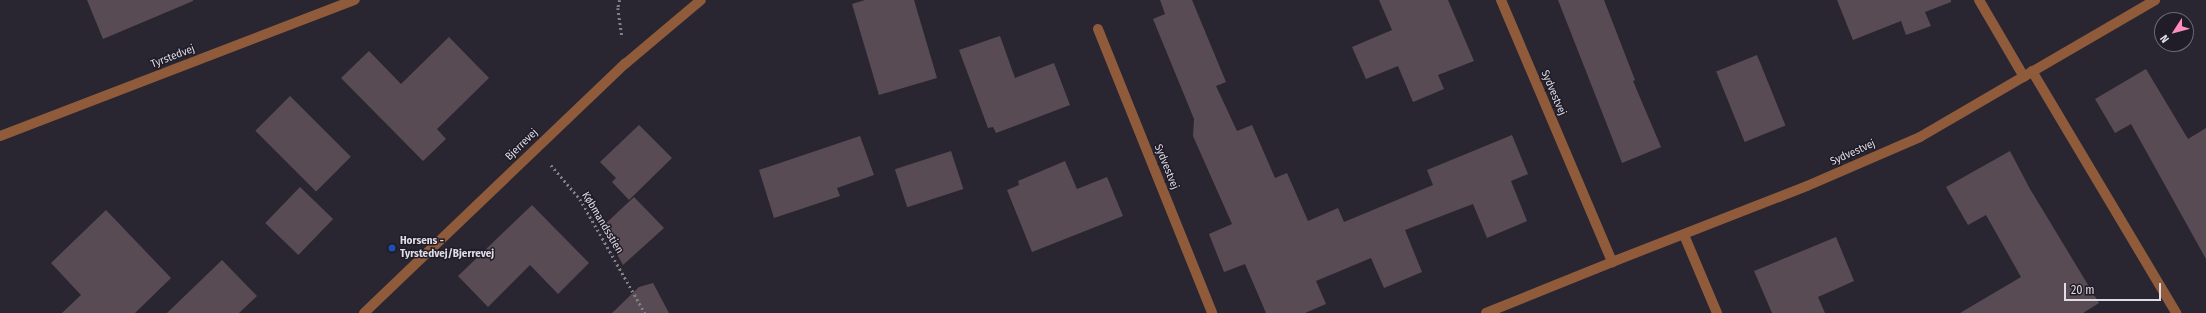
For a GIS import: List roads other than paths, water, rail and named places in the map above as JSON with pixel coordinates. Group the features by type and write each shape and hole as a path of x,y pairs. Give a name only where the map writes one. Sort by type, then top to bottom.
{"street":[{"name":"Tyrstedvej","path":"0,136 355,0"},
{"name":"Bjerrevej","path":"364,313 625,64 701,0"},
{"name":"Sydvestvej","path":"1501,0 1612,262"},
{"path":"1979,0 2028,74 2176,313"},
{"name":"Sydvestvej","path":"1486,313 1807,186 1920,137 2155,0"},
{"name":"Sydvestvej","path":"1098,30 1212,313"},
{"path":"1684,234 1716,313"}],"place":[{"name":"Horsens - Tyrstedvej/Bjerrevej","path":"392,248"}]}
